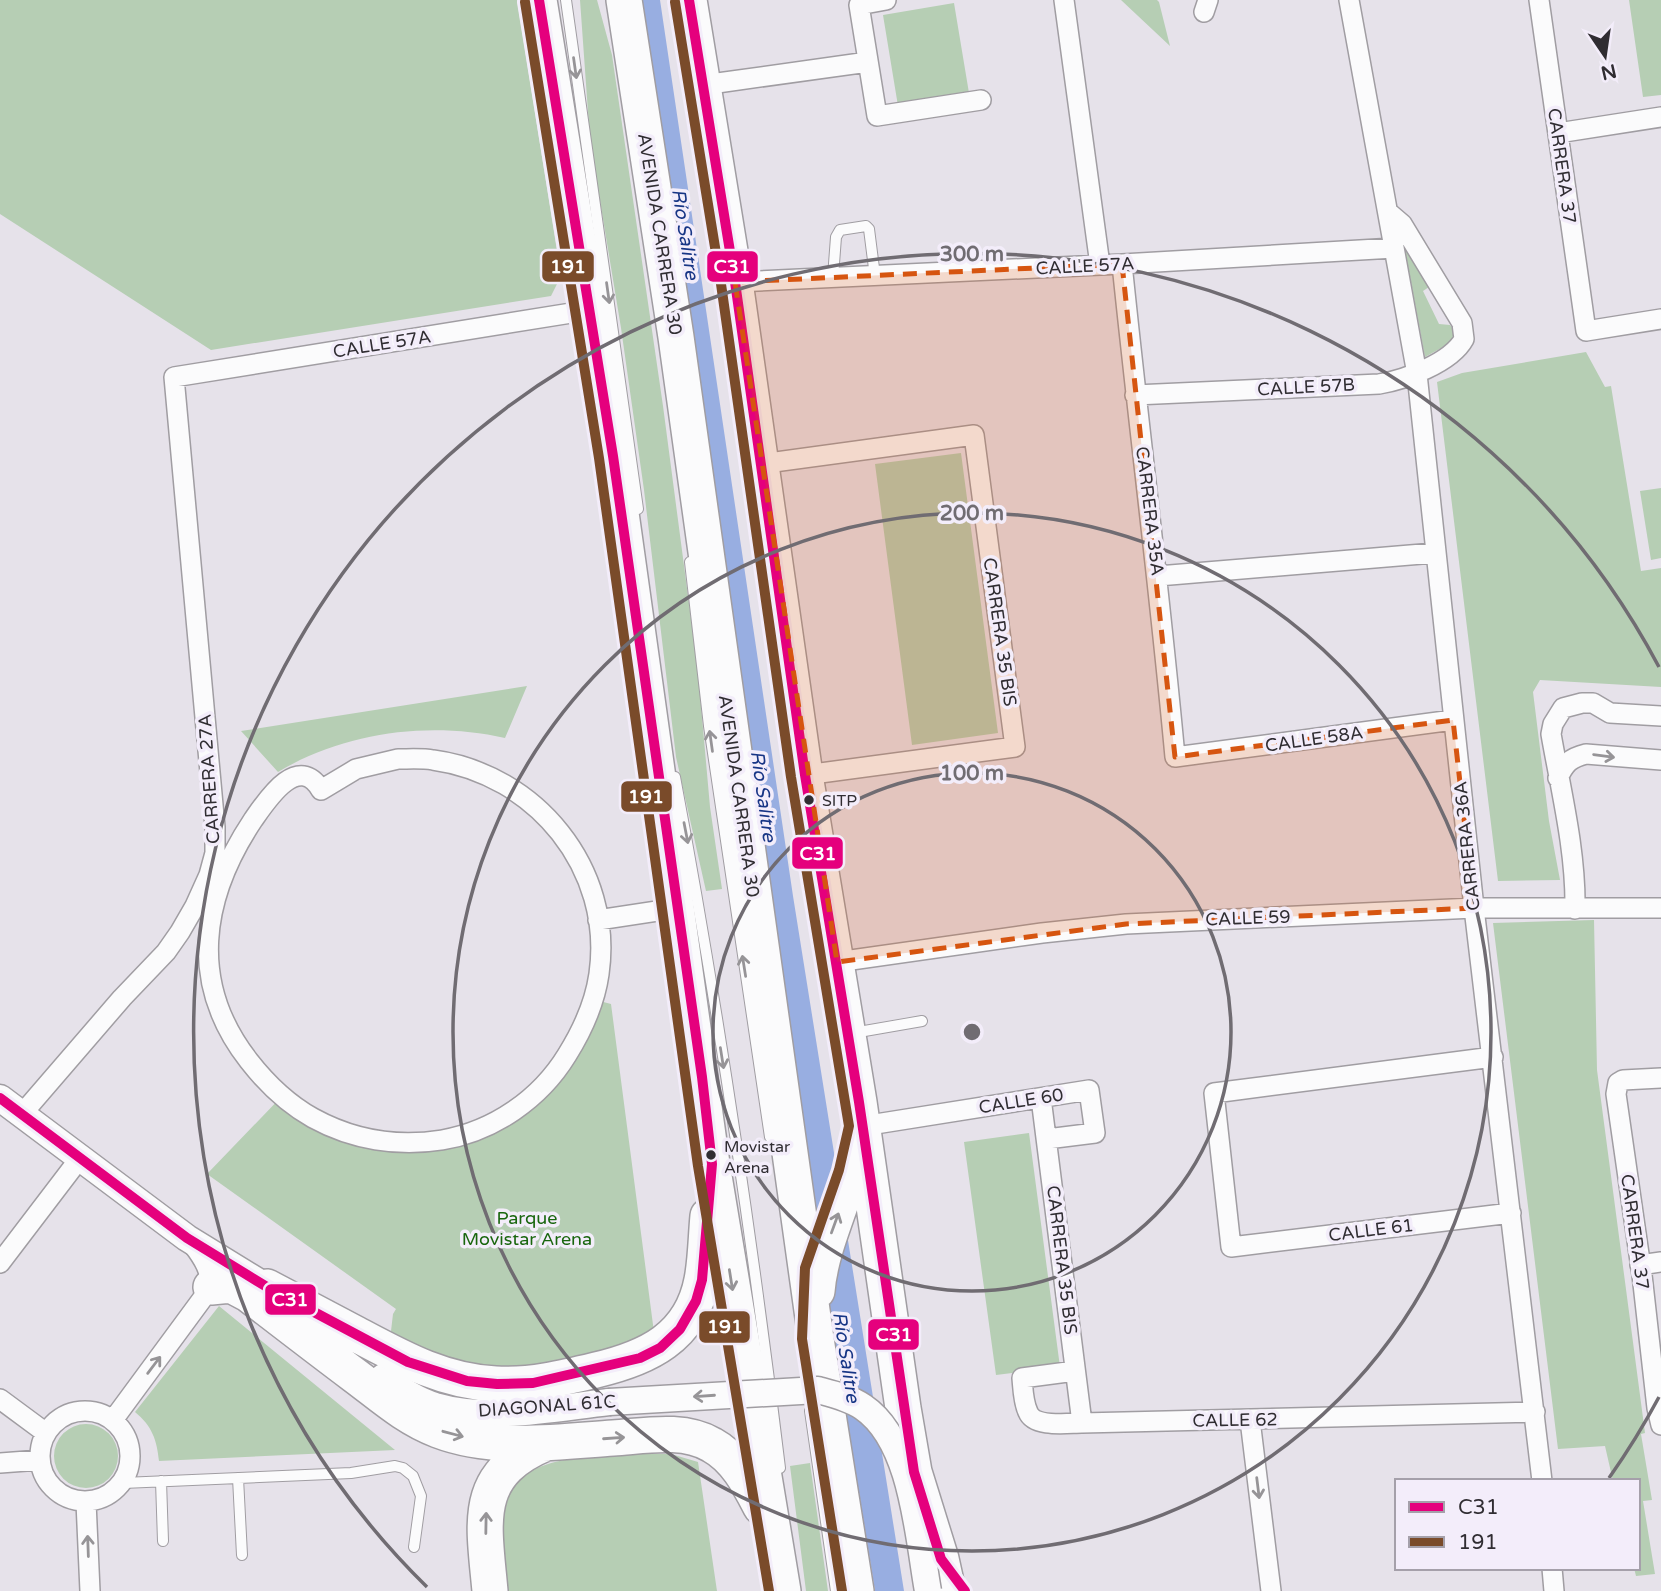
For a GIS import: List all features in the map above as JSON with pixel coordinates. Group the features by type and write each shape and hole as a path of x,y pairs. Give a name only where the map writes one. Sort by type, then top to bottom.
{"highway":[{"path":"540,0 613,456 712,1164 783,1591"},
{"name":"AVENIDA CARRERA 30","path":"624,0 676,337 817,1339 856,1591"},
{"path":"689,0 735,282 806,775 863,1126 914,1472 944,1575 965,1591"},
{"path":"817,1339 819,1273 852,1174 863,1126"},
{"path":"267,1286 408,1362 467,1381 533,1383 609,1367 640,1358 660,1348 680,1329 696,1301 702,1280 712,1164"},
{"path":"212,1287 231,1285 248,1294 402,1412 423,1424 448,1433 477,1440 546,1443 669,1434 696,1438 714,1446 734,1463 749,1483 771,1525"},
{"path":"490,1591 486,1505 494,1482 515,1459 546,1443"}],"main road":[{"name":"DIAGONAL 61C","path":"0,1098 187,1237 267,1286 396,1386 412,1397 435,1406 488,1413 609,1402 808,1390 832,1394 862,1407 883,1426 897,1449 909,1489 928,1591"}],"street":[{"path":"886,0 859,5 877,116 981,100"},
{"path":"1064,0 1100,265"},
{"name":"CARRERA 36A","path":"1349,0 1417,374 1474,908 1542,1479"},
{"name":"CARRERA 37","path":"1539,0 1586,331 1661,319"},
{"path":"703,85 868,62"},
{"path":"1558,133 1661,117"},
{"name":"CALLE 57B","path":"1135,395 1379,384 1417,374 1452,352 1464,339 1462,323 1402,224 1388,212"},
{"name":"CALLE 57A","path":"735,282 1394,248"},
{"name":"CARRERA 35A","path":"1122,264 1135,395 1158,576 1175,757"},
{"name":"CALLE 57A","path":"174,377 590,310"},
{"name":"CARRERA 27A","path":"22,1114 122,998 166,952 195,906 209,875 215,853 215,827 174,377"},
{"name":"CARRERA 35 BIS","path":"760,464 974,435 1015,747 806,775"},
{"path":"1158,576 1434,553"},
{"path":"1575,909 1575,885 1551,734 1557,716 1563,708 1582,702 1593,703 1610,713 1661,716"},
{"name":"CALLE 58A","path":"1175,757 1453,720"},
{"path":"1558,778 1564,764 1586,754 1661,760"},
{"path":"398,759 433,760 466,769 492,778 535,805 574,850 598,920 599,973 594,994 575,1042 562,1064 528,1101 506,1116 458,1136 425,1142 379,1141 337,1129 297,1109 255,1068 234,1039 217,1004 209,966 208,932 222,878 242,836 280,786 291,778 304,777 313,780 321,790 356,769 398,759"},
{"path":"598,920 677,908"},
{"name":"CALLE 59","path":"837,962 1126,924 1474,908 1661,908"},
{"name":"CALLE 61","path":"1493,1057 1214,1093 1231,1247 1511,1213"},
{"name":"CARRERA 37","path":"1660,1424 1616,1094 1618,1083 1629,1079 1661,1078"},
{"name":"CALLE 60","path":"863,1126 1089,1090 1095,1133 1047,1139"},
{"name":"CARRERA 35 BIS","path":"1041,1098 1082,1423"},
{"path":"0,1264 80,1158"},
{"path":"113,1420 212,1287 206,1264 187,1237"},
{"path":"1640,1265 1661,1262"},
{"name":"CALLE 62","path":"1075,1371 1022,1378 1027,1411 1031,1417 1038,1421 1082,1423 1535,1412"},
{"path":"0,1399 46,1433"},
{"path":"94,1412 113,1420 123,1430 129,1443 131,1457 123,1483 100,1500 86,1502 60,1494 50,1485 40,1460 46,1433 62,1417 73,1413 94,1412"},
{"path":"1250,1420 1271,1591"},
{"path":"0,1463 40,1460"},
{"path":"86,1502 90,1591"},
{"path":"1552,1570 1554,1591"}],"lane":[{"path":"566,0 639,523"},
{"path":"833,277 836,237 840,230 866,226 869,229 875,275"},
{"path":"688,545 709,726 772,1149"},
{"path":"674,772 696,889 747,1222 782,1483"},
{"path":"848,1034 922,1021"},
{"path":"793,1298 836,1591"},
{"path":"123,1483 351,1473 395,1466 403,1468 417,1482 421,1496 414,1547"},
{"path":"238,1478 242,1555"},
{"path":"161,1481 163,1541"}],"highlighted area":[{"path":"1122,264 1175,757 1453,720 1474,908 1126,924 837,962 735,282"}],"green space":[{"path":"0,0 517,0 561,276 551,296 211,350 0,214"},
{"path":"580,0 597,0 612,55 663,406 698,672 710,807 722,889 706,891 676,757 644,490 590,140"},
{"path":"1121,0 1157,0 1170,46"},
{"path":"1629,0 1661,0 1661,95 1643,97"},
{"path":"954,3 969,93 898,106 883,15"},
{"path":"1403,239 1429,287 1423,291 1439,324 1450,325 1456,333 1452,342 1425,357"},
{"path":"1586,352 1605,387 1611,386 1641,571 1661,568 1661,687 1540,680 1533,692 1549,821 1560,880 1498,881 1437,382 1462,373"},
{"path":"961,453 998,733 912,745 875,464"},
{"path":"1661,488 1661,558 1651,560 1640,491"},
{"path":"527,686 505,738 447,731 388,734 331,747 278,772 241,731"},
{"path":"1594,920 1597,1070 1645,1433 1641,1434 1652,1500 1643,1501 1655,1574 1636,1576 1634,1570 1640,1570 1640,1479 1613,1479 1605,1446 1558,1449 1493,923"},
{"name":"Parque Movistar Arena","path":"588,998 611,1004 655,1340 600,1362 481,1370 398,1341 391,1331 396,1309 207,1174 284,1094 299,1105 379,1138 469,1130 544,1082"},
{"path":"1029,1133 1060,1367 996,1375 964,1142"},
{"path":"219,1306 395,1450 159,1461 153,1434 135,1412"},
{"path":"86,1424 98,1426 109,1433 116,1444 116,1468 109,1479 98,1486 86,1488 74,1486 63,1479 56,1468 54,1456 56,1444 63,1433 74,1426"},
{"path":"671,1454 698,1462 717,1591 507,1591 504,1516 505,1505 513,1486 529,1473 575,1458"},
{"path":"810,1463 828,1591 806,1591 790,1466"}],"water":[{"name":"Río Salitre","path":"626,0 660,0 793,896 904,1591 875,1591 761,890"}],"transit line":[{"name":"C31","path":"0,1098 187,1238 267,1287 408,1362 467,1381 533,1383 640,1358 660,1348 680,1329 696,1301 702,1280 712,1164 702,1077 613,456 539,0"},
{"name":"C31","path":"689,0 735,282 805,775 859,1102 914,1472 941,1559 965,1591"},
{"name":"191","path":"525,2 599,458 698,1166 769,1591"},
{"name":"191","path":"675,2 721,284 791,777 849,1126 839,1170 805,1268 802,1339 842,1591"}],"place":[{"name":"SITP","path":"809,800"},
{"name":"Movistar Arena","path":"711,1155"}]}
